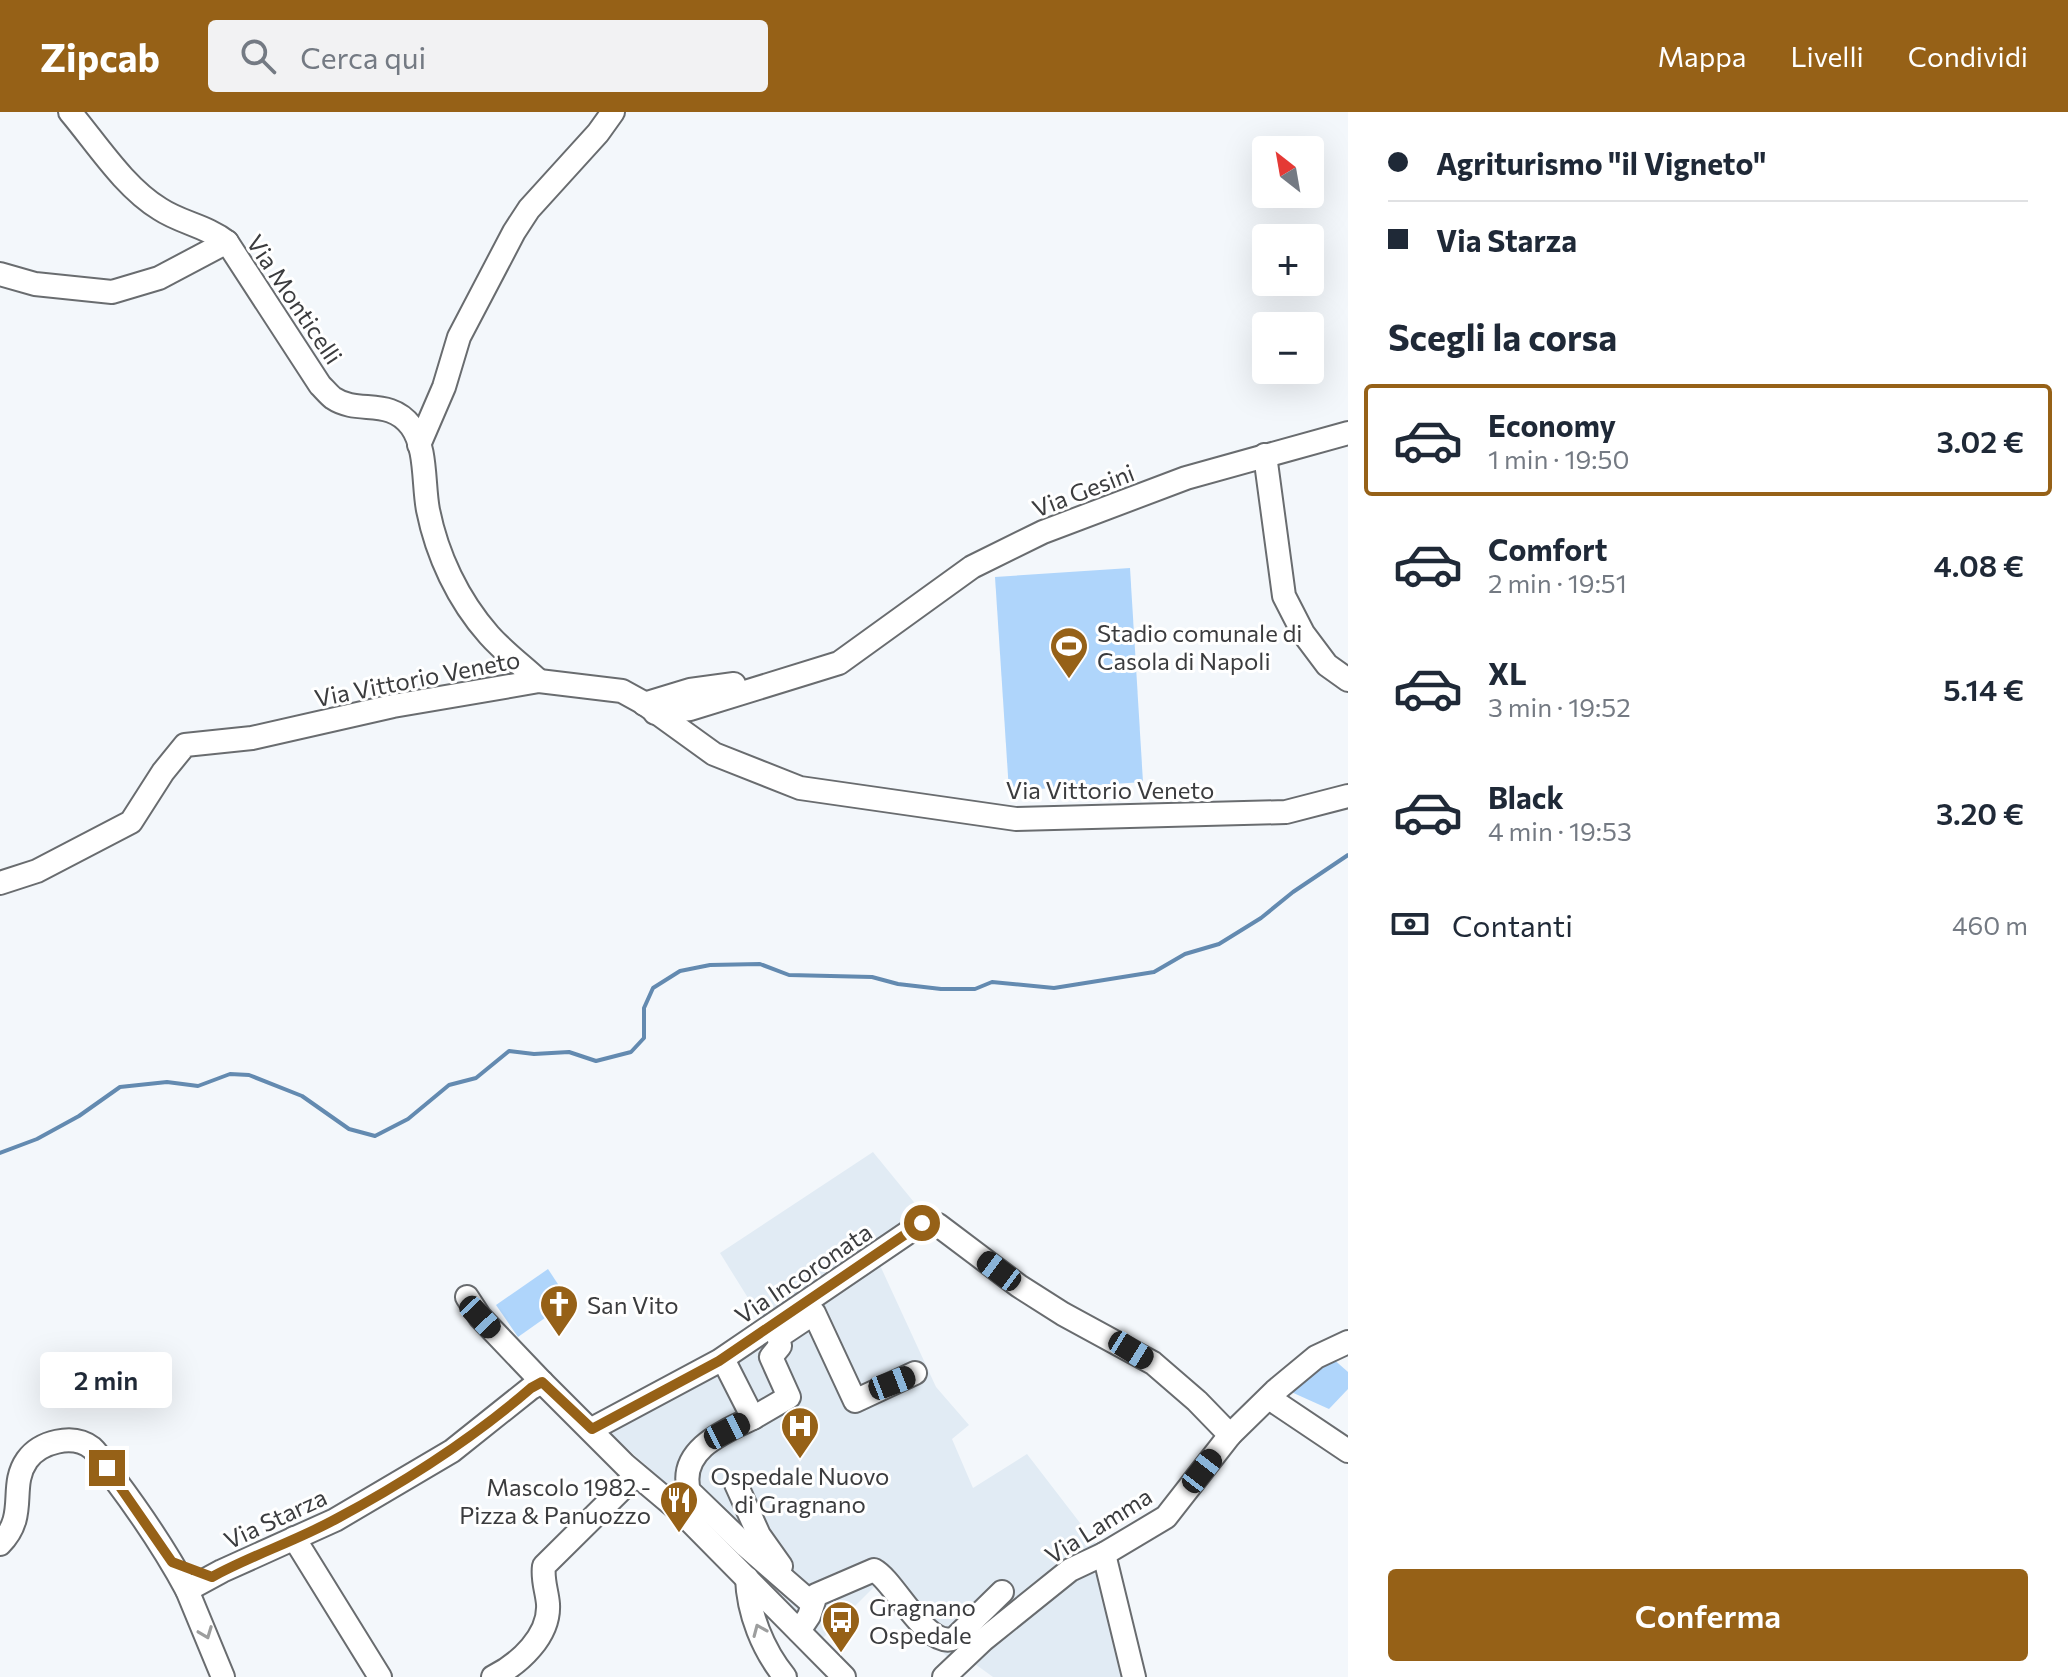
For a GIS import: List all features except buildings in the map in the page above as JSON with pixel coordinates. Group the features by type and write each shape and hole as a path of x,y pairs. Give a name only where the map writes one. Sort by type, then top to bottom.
{"street":[{"name":"Via Monticelli","path":"70,112 133,186 158,208 213,231 227,242 320,385 335,400 386,408 401,414 417,435 432,528 445,566 478,622 539,681"},
{"path":"419,445 444,387 459,337 514,232 529,209 598,133 613,112"},
{"path":"0,274 35,284 112,292 159,278 227,242"},
{"name":"Via Gesini","path":"862,648 972,567 1043,532 1186,478 1348,433"},
{"path":"1265,455 1284,596 1303,633 1327,665 1348,680"},
{"path":"622,691 690,690 732,684 862,648"},
{"path":"650,709 690,709 839,663 862,648"},
{"name":"Via Vittorio Veneto","path":"0,883 37,871 131,822 163,772 185,745 252,738 393,706 539,681 622,691 714,754 800,788 1016,819 1286,812 1348,796"},
{"path":"650,709 690,690"},
{"name":"Via Incoronata","path":"592,1429 723,1359 922,1223 938,1225 1019,1286 1153,1363 1230,1435"},
{"path":"467,1297 480,1317 542,1382 636,1475 681,1512 844,1677"},
{"path":"810,1603 689,1491 690,1466 712,1437 789,1397 771,1357 780,1346 781,1335 814,1313 855,1401 915,1373"},
{"name":"Via Lamma","path":"944,1677 983,1640 1070,1570 1104,1554 1166,1517 1230,1435 1298,1370 1316,1357 1348,1342"},
{"path":"723,1359 753,1418"},
{"name":"Via Starza","path":"187,1590 335,1520 452,1451 542,1382"},
{"path":"1269,1398 1348,1451"},
{"path":"0,1544 13,1530 18,1511 20,1472 28,1458 39,1448 64,1440 92,1448 172,1562 223,1677"},
{"path":"493,1677 528,1651 540,1637 548,1609 542,1576 544,1566 636,1475"},
{"path":"736,1484 759,1535 810,1603"},
{"path":"294,1538 380,1676"},
{"path":"1104,1554 1134,1677"},
{"path":"172,1562 212,1577"},
{"path":"799,1631 809,1616 810,1603 816,1595 874,1570 926,1627 940,1639 948,1641 955,1638 1002,1592"},
{"path":"747,1578 748,1597 756,1622 774,1663 785,1677"}],"shaded area":[{"name":"Stadio comunale di Casola di Napoli","path":"1130,568 1143,782 1009,791 995,577"},
{"path":"873,1152 922,1212 763,1322 720,1253"},
{"name":"Ospedale Nuovo di Gragnano","path":"878,1261 936,1387 969,1425 952,1439 973,1488 1027,1454 1097,1545 1021,1598 952,1662 878,1583 823,1638 715,1527 611,1434 753,1347"},
{"path":"548,1269 569,1301 518,1337 496,1305"},
{"path":"1331,1357 1348,1372 1348,1389 1329,1409 1289,1391"},
{"path":"1094,1573 1104,1581 1131,1677 993,1677 975,1664 1044,1600"}],"waterway":[{"path":"0,1153 37,1139 79,1116 120,1087 167,1082 198,1086 230,1074 249,1075 302,1096 349,1129 375,1136 408,1119 449,1085 476,1078 509,1051 534,1054 569,1052 596,1061 631,1052 644,1038 644,1008 653,988 680,971 710,965 760,964 789,975 872,977 898,984 941,989 975,989 992,982 1054,988 1154,972 1185,954 1219,944 1261,918 1348,855"}],"place":[{"name":"Stadio comunale di Casola di Napoli","path":"1069,680"},
{"name":"San Vito","path":"559,1338"},
{"name":"Ospedale Nuovo di Gragnano","path":"800,1460"},
{"name":"Mascolo 1982 - Pizza & Panuozzo","path":"679,1534"},
{"name":"Gragnano Ospedale","path":"841,1654"}],"route":[{"path":"107,1468 172,1562 212,1577 335,1520 452,1451 542,1382 592,1429 719,1361 922,1223"}]}
